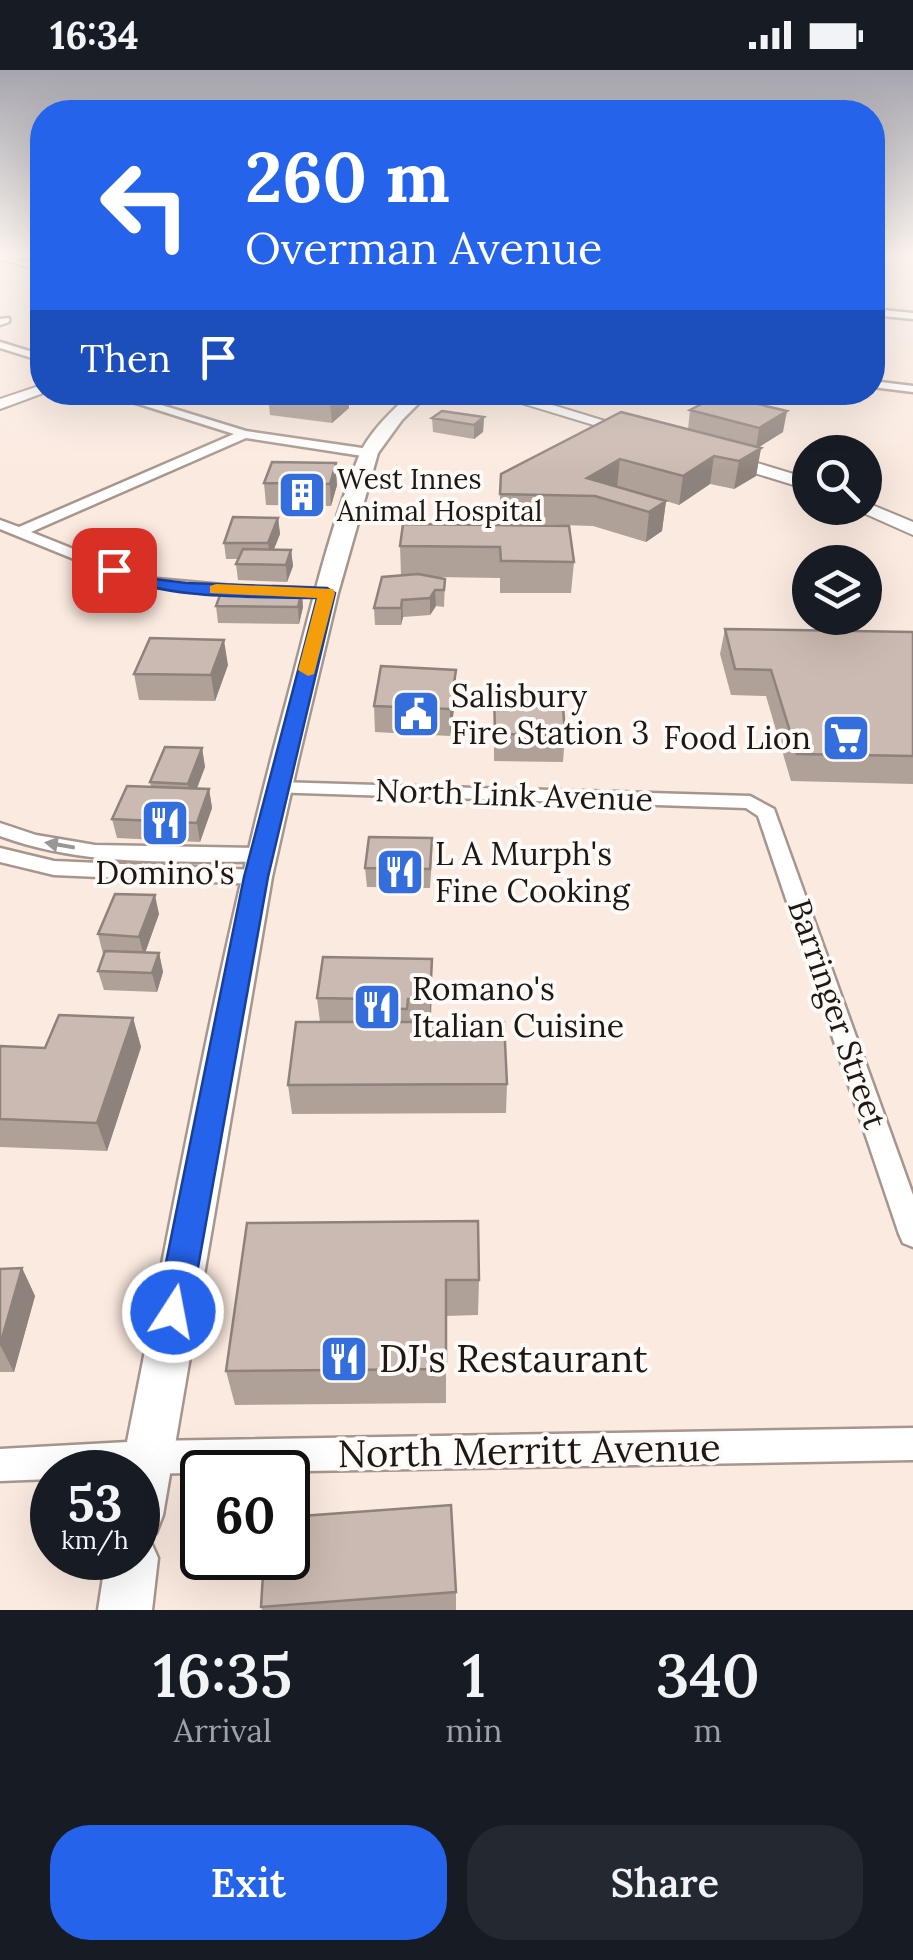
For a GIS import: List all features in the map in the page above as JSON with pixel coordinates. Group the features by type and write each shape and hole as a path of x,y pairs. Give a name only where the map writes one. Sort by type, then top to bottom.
{"main road":[{"path":"148,1450 259,866 278,788 327,593 368,454 408,405"},
{"path":"124,1610 129,1580"}],"street":[{"path":"0,345 30,354"},
{"path":"885,386 913,389"},
{"path":"0,404 30,393"},
{"path":"149,405 245,434 368,454"},
{"path":"538,405 660,440"},
{"path":"20,532 245,434"},
{"path":"695,450 792,480"},
{"path":"882,515 913,529"},
{"path":"0,524 143,582 186,588 327,593"},
{"name":"North Link Avenue","path":"278,788 750,802"},
{"name":"Barringer Street","path":"750,802 767,814 913,1234"},
{"path":"0,829 55,846 259,866"},
{"path":"0,855 54,868 259,866"},
{"name":"North Merritt Avenue","path":"160,1458 913,1444"},
{"name":"North Merritt Avenue","path":"0,1465 30,1464"}],"building":[{"path":"700,405 762,405 787,411 759,428 690,410"},
{"path":"442,411 484,417 474,425 432,418"},
{"path":"621,412 761,448 739,461 714,456 683,476 620,459 587,478 666,501 649,512 595,496 500,494 501,474"},
{"path":"272,462 336,463 330,484 264,483"},
{"path":"233,517 278,518 268,543 224,543"},
{"path":"403,524 569,526 574,562 501,561 500,547 400,546"},
{"path":"243,549 291,550 286,565 236,564"},
{"path":"418,574 445,579 444,590 435,590 430,598 402,600 401,608 374,608 382,577"},
{"path":"222,590 302,590 298,607 216,606"},
{"name":"Food Lion","path":"725,629 792,630 792,635 913,632 913,756 797,754 771,670 735,669"},
{"path":"150,638 224,640 211,675 134,674"},
{"path":"381,666 456,670 450,709 374,706"},
{"path":"494,691 562,692 565,735 495,734"},
{"path":"165,747 202,748 188,784 150,782"},
{"path":"127,786 209,789 197,823 112,819"},
{"path":"369,837 432,838 430,869 365,868"},
{"path":"115,894 155,895 139,937 98,934"},
{"path":"105,951 159,953 152,973 98,971"},
{"path":"323,957 432,959 430,999 408,999 407,1009 368,1008 369,999 317,998"},
{"path":"59,1015 133,1018 97,1123 0,1119 0,1046 45,1048"},
{"path":"296,1022 504,1022 507,1084 288,1085"},
{"name":"DJ's Restaurant","path":"478,1221 479,1280 446,1280 446,1369 226,1371 247,1223"},
{"path":"22,1268 0,1345 0,1269"},
{"path":"451,1505 456,1592 261,1607 263,1580 310,1580 310,1515"}],"slow traffic":[{"path":"216,590 327,593 308,670"}],"place":[{"name":"West Innes Animal Hospital","path":"302,495"},
{"name":"Salisbury Fire Station 3","path":"416,714"},
{"name":"Food Lion","path":"846,738"},
{"name":"Domino's","path":"165,823"},
{"name":"L A Murph's Fine Cooking","path":"400,872"},
{"name":"Romano's Italian Cuisine","path":"377,1007"},
{"name":"DJ's Restaurant","path":"344,1359"}],"route":[{"path":"114,570 143,582 186,588 327,593 256,877 173,1312"}]}
